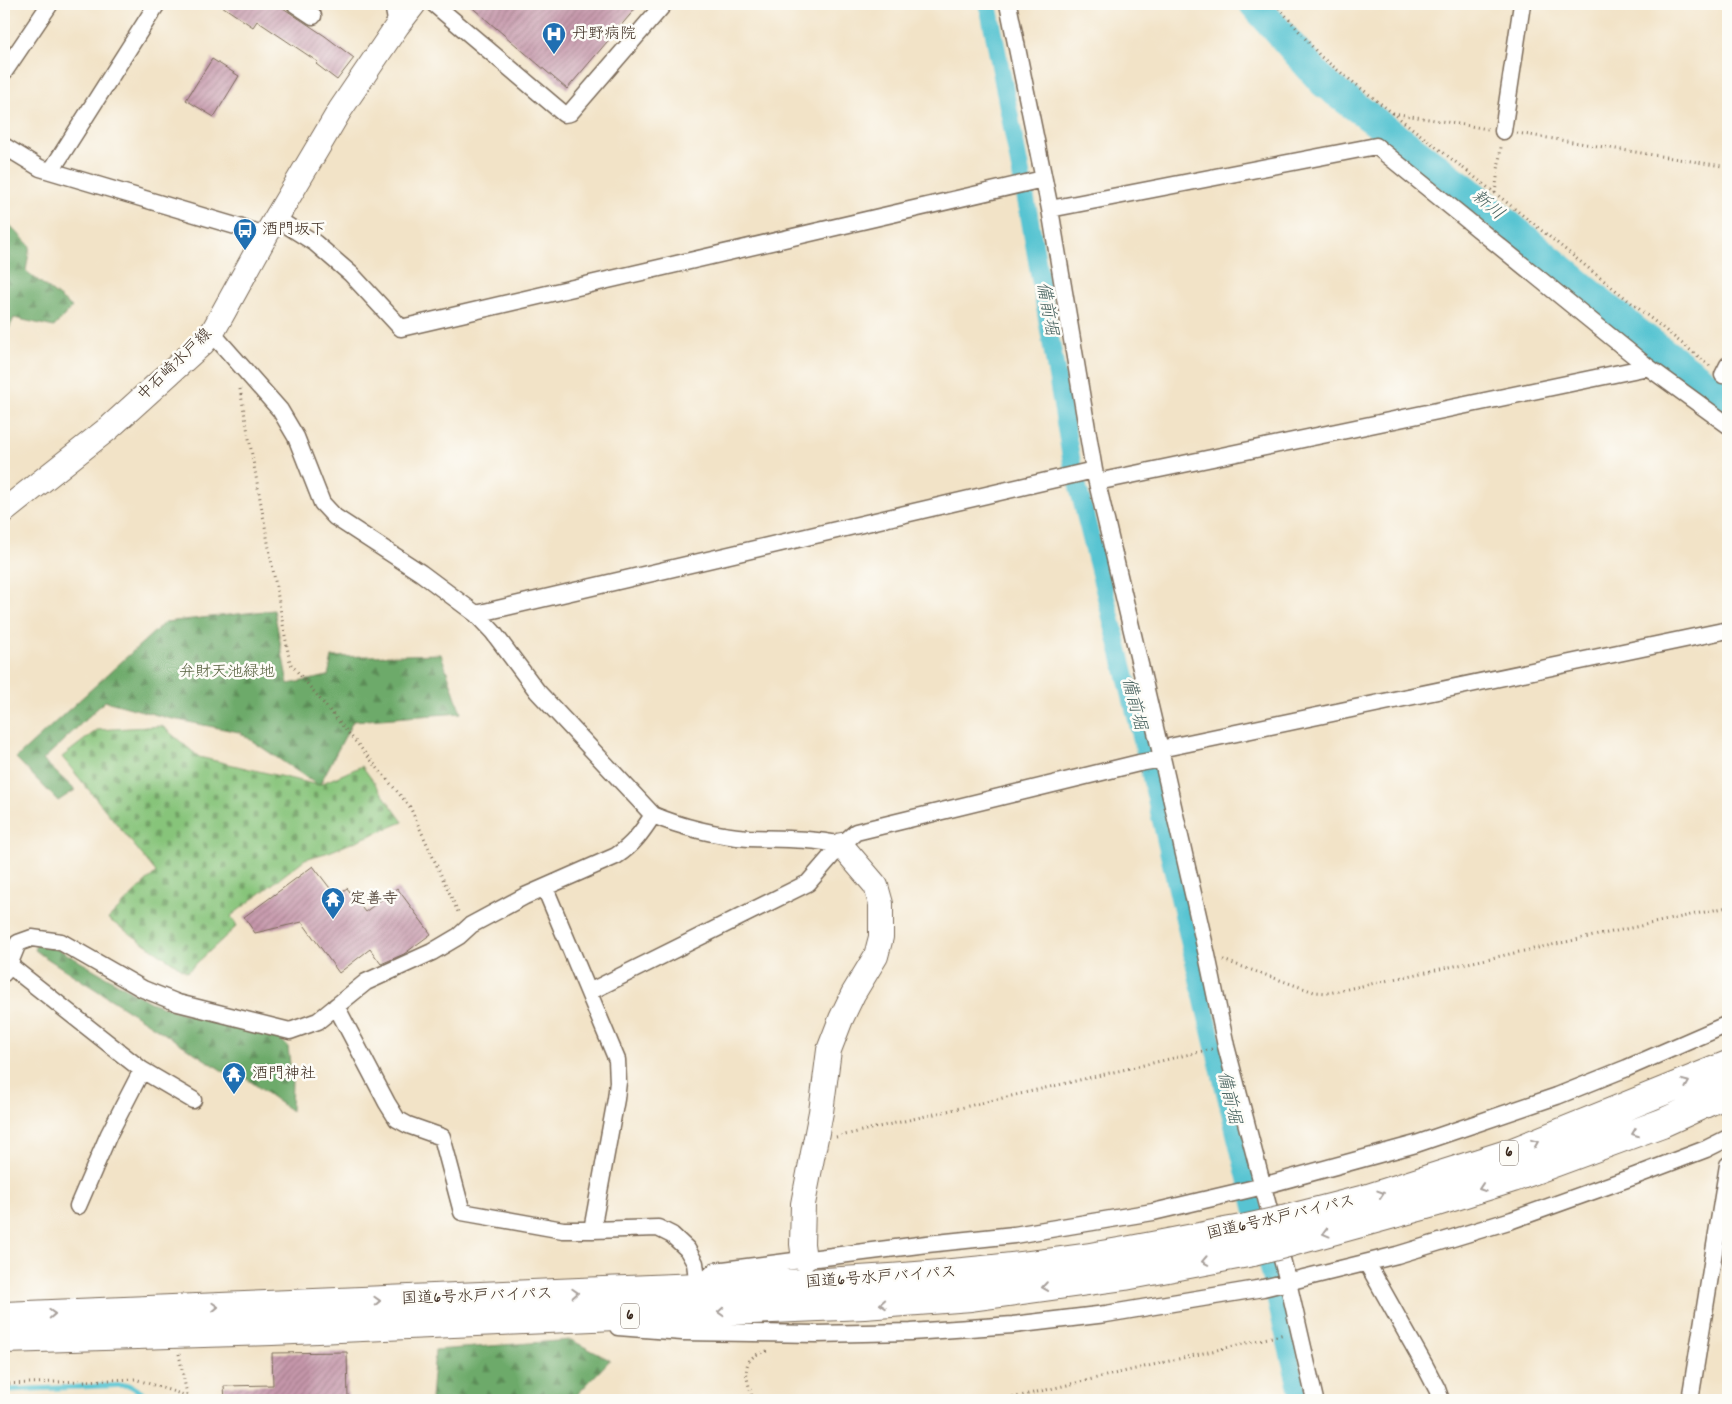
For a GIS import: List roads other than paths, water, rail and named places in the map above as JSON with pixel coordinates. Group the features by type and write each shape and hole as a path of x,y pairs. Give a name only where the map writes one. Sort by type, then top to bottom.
{"highway":[{"name":"国道6号水戸バイパス","path":"1285,1231 1365,1199 1513,1152 1728,1065"},
{"name":"国道6号水戸バイパス","path":"4,1340 534,1320 864,1305 971,1297 1125,1276 1285,1231 1438,1202 1513,1178 1662,1123 1728,1093"},
{"name":"国道6号水戸バイパス","path":"4,1316 698,1287 813,1284 956,1273 1250,1240"}],"main road":[{"name":"中石崎水戸線","path":"4,511 109,428 212,333 395,15 414,4"},
{"path":"804,1259 802,1244 803,1204 816,1142 829,1050 853,994 876,956 881,937 881,904 876,886 866,872 840,845"}],"street":[{"path":"4,72 50,4"},
{"path":"51,171 157,4"},
{"path":"295,4 313,16"},
{"path":"434,4 564,114 570,113 664,4"},
{"path":"1008,4 1039,180 1050,209 1092,475 1207,955 1259,1187 1277,1285 1315,1400"},
{"path":"1503,131 1522,4"},
{"path":"4,146 40,168 272,227 315,243 351,274 401,328 1039,180"},
{"path":"1050,209 1376,146 1648,367 1728,426"},
{"path":"212,333 280,410 296,437 322,503 335,518 421,573 476,614 493,632 537,691 653,815 673,824 747,838 820,840 840,845"},
{"path":"476,614 1068,476 1092,475 1648,367"},
{"path":"589,992 808,883 840,845 856,832 1139,763 1159,756 1728,630"},
{"path":"193,1100 142,1070 6,969 18,942 32,938 61,942 152,993 178,1003 290,1031 318,1022 366,982 432,952 471,925 525,896 616,856 641,835 653,815"},
{"path":"545,888 617,1060 618,1082 592,1230"},
{"path":"336,1006 387,1103 398,1119 408,1125 442,1137 462,1212 563,1230 658,1228 672,1235 687,1249 695,1263 698,1287"},
{"path":"698,1287 715,1270 1014,1235 1153,1212 1259,1187 1416,1144 1557,1096 1728,1024"},
{"path":"78,1206 108,1134 142,1070"},
{"path":"534,1320 682,1332 816,1334 911,1332 1013,1325 1106,1314 1277,1285 1397,1255 1512,1220 1636,1176 1706,1149 1728,1138"},
{"path":"1690,1400 1728,1165"},
{"path":"1367,1263 1425,1366 1441,1400"}],"waterway":[{"name":"備前堀","path":"988,4 1029,215 1072,463 1145,752 1212,1039 1300,1400"},
{"name":"新川","path":"1254,4 1324,83 1468,191 1639,334 1728,400"},
{"path":"7,1390 129,1385 154,1400"}],"place":[{"name":"丹野病院","path":"554,55"},
{"name":"酒門坂下","path":"245,251"},
{"name":"定善寺","path":"333,920"},
{"name":"酒門神社","path":"234,1095"}],"park label":[{"name":"弁財天池緑地","path":"227,672"}]}
